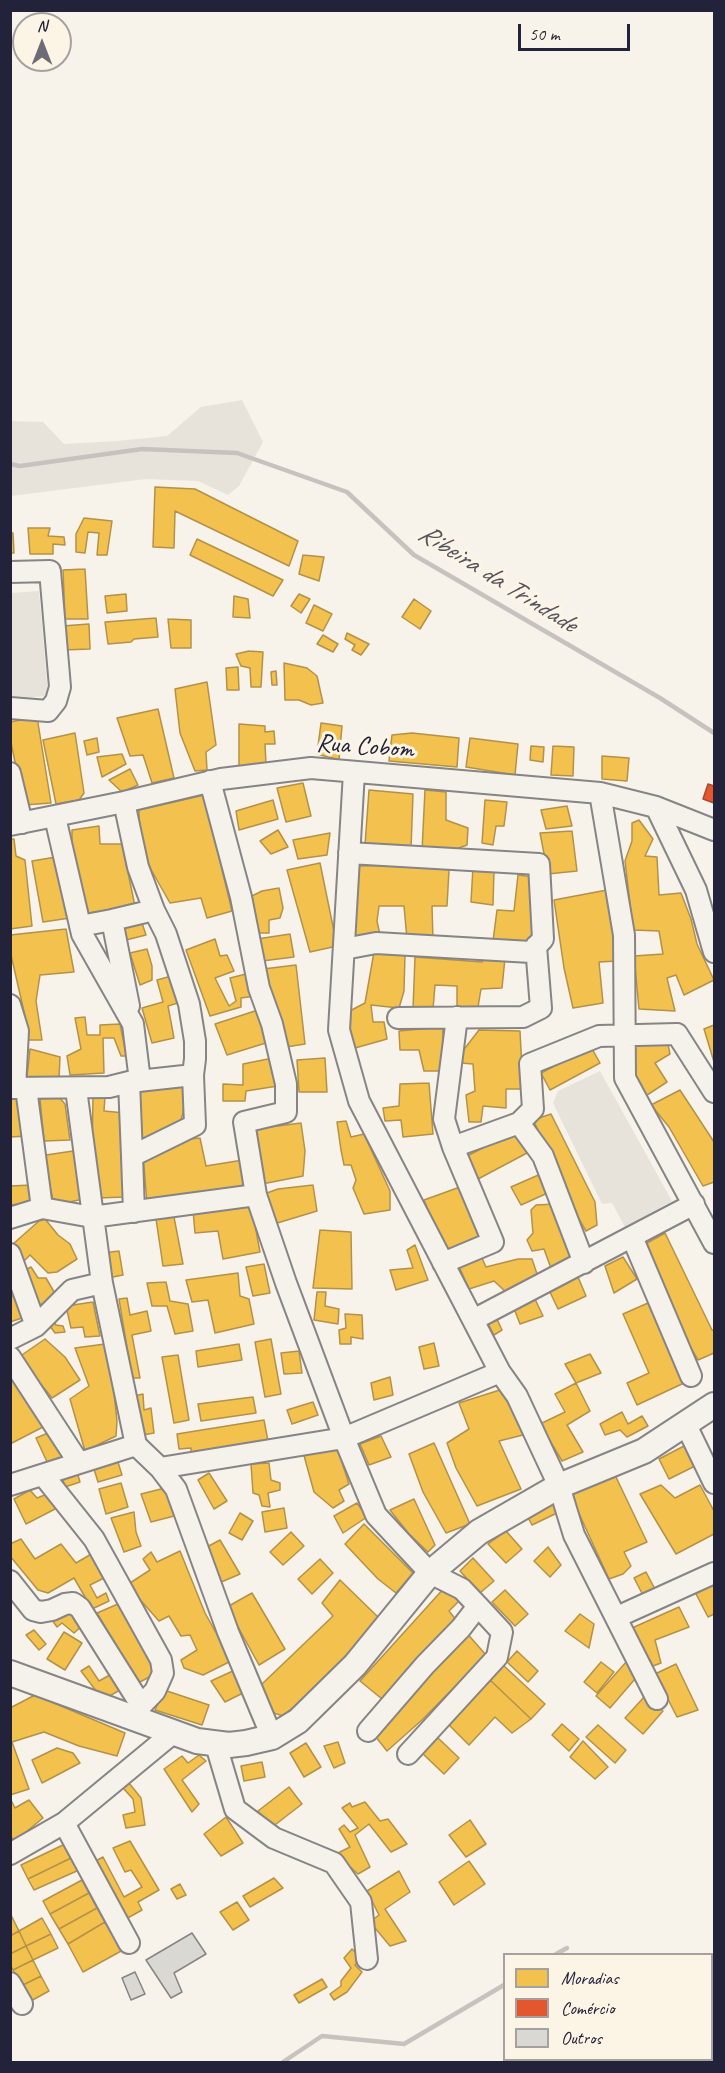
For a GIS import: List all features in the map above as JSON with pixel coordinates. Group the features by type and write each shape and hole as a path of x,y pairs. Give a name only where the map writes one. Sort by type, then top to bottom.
{"main road":[{"path":"10,1673 136,1711 173,1733 197,1741 216,1745 246,1743 272,1737 298,1721 355,1665 430,1573 479,1532 559,1486 644,1451 714,1405"}],"street":[{"path":"10,572 50,571 60,687 56,701 48,711 10,708"},
{"name":"Rua Cobom","path":"16,824 124,802 210,781 311,768 600,793 656,807 714,830"},
{"path":"354,772 339,1030 359,1101 500,1372 517,1396 559,1486 574,1535 657,1699"},
{"path":"10,773 16,824"},
{"path":"210,781 241,897 259,988 272,1024 286,1084 286,1112 244,1122 256,1195 286,1283 344,1438 376,1515 430,1573 462,1589 502,1632 497,1657 408,1754"},
{"path":"600,793 624,935 625,1078 714,1243"},
{"path":"124,802 138,867 154,910 166,934 189,1004 195,1041 193,1075 195,1125 132,1156"},
{"path":"656,807 696,890 714,952"},
{"path":"55,816 82,934 133,1024"},
{"path":"344,949 376,943 531,952 543,939 539,864 349,853"},
{"path":"80,926 154,910"},
{"path":"112,920 133,1024 134,1212"},
{"path":"398,1018 523,1017 540,1008 536,946"},
{"path":"10,1005 18,1031 17,1088 42,1208"},
{"path":"443,1263 493,1242 453,1147 444,1119 457,1017"},
{"path":"453,1147 519,1124 533,1109 530,1064 599,1036 677,1034 714,1092"},
{"path":"17,1088 109,1087 134,1081 193,1075"},
{"path":"76,1089 102,1283 136,1445 160,1468 176,1490 228,1632 272,1737"},
{"path":"519,1124 543,1156 584,1263"},
{"path":"10,1218 42,1208 92,1217 256,1195"},
{"path":"473,1320 694,1204"},
{"path":"632,1237 691,1376"},
{"path":"10,1254 36,1326"},
{"path":"10,1339 36,1326 72,1290 102,1283"},
{"path":"10,1357 78,1463"},
{"path":"160,1468 344,1438 500,1372"},
{"path":"686,1425 714,1483"},
{"path":"10,1485 136,1445"},
{"path":"10,1581 33,1611 52,1610 64,1604 73,1603 80,1608 136,1711 155,1691 163,1673 160,1660 94,1539 43,1475"},
{"path":"617,1617 714,1573"},
{"path":"368,1731 478,1606"},
{"path":"10,1854 64,1823 173,1733"},
{"path":"216,1745 235,1809 274,1838 334,1863 355,1892 361,1902 367,1959"},
{"path":"64,1823 129,1943"},
{"path":"10,1983 22,2004"}],"shaded area":[{"path":"242,400 263,442 239,486 228,495 198,481 146,479 11,496 11,421 43,422 64,444 117,441 167,436 201,407"},
{"path":"39,591 48,696 11,699 11,593"},
{"path":"600,1071 672,1201 625,1227 612,1203 602,1204 553,1103 558,1091"}],"building: Moradias":[{"path":"155,487 195,489 298,541 289,566 175,511 174,548 153,547"},
{"path":"84,518 112,521 107,555 97,555 99,533 88,532 85,553 76,552 76,534"},
{"path":"28,528 50,528 48,536 64,537 65,545 53,544 53,554 30,554"},
{"path":"10,533 13,533 14,553 10,553"},
{"path":"197,539 283,580 273,596 190,555"},
{"path":"303,555 324,557 319,581 299,574"},
{"path":"85,569 88,619 65,619 63,570"},
{"path":"126,594 127,611 107,613 105,596"},
{"path":"299,594 310,599 301,613 291,606"},
{"path":"234,596 248,599 250,618 233,617"},
{"path":"414,599 431,611 420,629 402,617"},
{"path":"314,605 332,614 323,631 306,623"},
{"path":"156,618 158,637 108,644 105,622"},
{"path":"168,619 191,620 191,648 171,648"},
{"path":"89,624 90,649 63,650 62,626"},
{"path":"347,633 369,644 361,655 352,650 355,645 345,639"},
{"path":"323,635 338,644 333,652 317,644"},
{"path":"249,651 263,652 261,687 251,687 250,668 241,666 236,654"},
{"path":"284,663 307,668 317,676 323,703 311,705 299,700 285,700"},
{"path":"238,667 239,690 227,690 226,668"},
{"path":"276,671 277,685 272,685 271,672"},
{"path":"207,682 216,745 206,752 207,770 195,771 180,733 175,689"},
{"path":"158,709 174,778 152,783 143,755 130,756 117,718"},
{"path":"37,717 51,803 24,805 10,738 10,722"},
{"path":"321,723 342,726 339,760 317,754"},
{"path":"239,724 265,726 265,732 274,731 275,744 265,744 266,764 239,766"},
{"path":"75,733 84,793 79,800 56,804 43,740"},
{"path":"412,733 459,738 457,767 389,761 392,735"},
{"path":"97,738 99,752 87,755 84,741"},
{"path":"470,738 518,744 515,775 466,767"},
{"path":"531,746 544,747 543,762 530,760"},
{"path":"553,746 574,747 573,776 551,775"},
{"path":"122,754 126,764 102,777 97,757"},
{"path":"602,756 629,758 627,781 602,779"},
{"path":"130,769 138,785 122,792 109,780"},
{"path":"303,783 311,816 286,822 277,788"},
{"path":"369,790 413,794 411,849 365,845"},
{"path":"425,790 446,792 446,820 468,828 467,845 448,852 422,851"},
{"path":"204,795 232,911 207,918 201,898 170,903 149,866 139,827 139,810"},
{"path":"273,800 278,819 239,830 236,811"},
{"path":"485,800 507,802 504,826 496,826 493,845 482,843"},
{"path":"567,806 572,826 546,829 541,810"},
{"path":"639,820 653,839 645,856 657,857 659,895 681,893 697,944 714,980 684,995 676,975 667,978 675,1011 639,1009 634,956 663,954 659,931 633,930 625,861 632,841 632,823"},
{"path":"99,826 100,844 122,844 135,906 84,914 72,852 72,830"},
{"path":"278,830 288,847 271,854 260,841"},
{"path":"572,831 577,871 548,874 540,833"},
{"path":"330,833 327,855 298,859 293,840"},
{"path":"10,839 14,839 16,856 25,860 32,926 10,929"},
{"path":"56,857 70,918 43,922 32,861"},
{"path":"320,863 337,946 310,952 287,870"},
{"path":"427,865 449,870 447,906 432,906 433,941 407,939 404,906 379,906 377,921 380,935 354,944 351,921 357,866"},
{"path":"473,867 494,870 493,905 471,902"},
{"path":"518,875 534,877 531,945 493,941 497,910 514,911"},
{"path":"279,888 283,908 280,918 269,920 269,933 259,933 252,896 262,891"},
{"path":"607,890 614,915 617,961 599,962 603,1003 573,1008 564,968 554,900"},
{"path":"140,917 146,935 126,940 122,922"},
{"path":"66,929 74,972 40,975 36,1001 42,1040 24,1040 25,1016 11,955 10,935"},
{"path":"290,934 294,957 262,961 257,939"},
{"path":"215,939 220,956 227,955 234,971 215,978 229,1006 236,1001 230,978 250,973 256,996 241,998 241,1007 210,1016 186,950"},
{"path":"147,949 152,966 152,980 140,985 130,953"},
{"path":"374,952 405,954 404,991 399,1008 371,1005 373,1022 384,1022 387,1039 355,1048 346,1013 365,1003"},
{"path":"486,956 505,958 502,988 481,989 477,1013 457,1011 457,986 435,985 433,1009 413,1009 415,957 482,962"},
{"path":"296,965 305,1044 286,1047 276,1008 271,1007 263,969"},
{"path":"175,975 181,1002 168,1006 174,1038 152,1043 142,1008 163,1002 157,980"},
{"path":"258,1010 269,1042 227,1055 215,1024"},
{"path":"85,1017 87,1035 100,1035 100,1025 120,1024 125,1048 130,1048 130,1056 121,1056 114,1038 103,1038 104,1073 70,1075 67,1056 81,1049 75,1018"},
{"path":"714,1025 714,1062 704,1029"},
{"path":"443,1027 443,1071 424,1071 419,1050 400,1050 399,1031"},
{"path":"479,1030 520,1031 523,1089 506,1089 506,1108 483,1106 481,1122 469,1122 466,1095 475,1091 473,1064 461,1063 462,1052"},
{"path":"667,1040 670,1054 655,1063 667,1082 644,1097 631,1076 631,1050 641,1042"},
{"path":"591,1047 600,1063 550,1090 541,1073"},
{"path":"30,1049 60,1057 59,1079 27,1077"},
{"path":"273,1058 278,1086 246,1091 245,1101 223,1101 223,1084 243,1085 243,1064"},
{"path":"325,1058 327,1092 299,1092 297,1060"},
{"path":"429,1083 433,1134 403,1137 401,1120 385,1121 383,1108 399,1106 400,1084"},
{"path":"138,1086 186,1086 183,1113 178,1129 138,1146"},
{"path":"680,1090 714,1142 714,1182 703,1186 669,1127 651,1105"},
{"path":"93,1095 105,1097 104,1111 125,1113 125,1197 97,1198 92,1159"},
{"path":"10,1097 21,1097 27,1136 10,1137"},
{"path":"59,1097 65,1104 70,1140 44,1141 40,1099"},
{"path":"551,1114 595,1202 597,1225 586,1231 570,1204 555,1163 533,1120"},
{"path":"346,1121 351,1137 364,1134 390,1191 390,1210 364,1214 353,1188 356,1180 351,1165 344,1165 341,1150 337,1122"},
{"path":"301,1123 305,1151 303,1176 262,1184 254,1129"},
{"path":"514,1132 527,1153 478,1179 465,1157"},
{"path":"200,1138 206,1166 243,1160 249,1189 147,1203 143,1155 178,1140"},
{"path":"73,1151 84,1199 54,1205 46,1167 46,1155"},
{"path":"543,1173 552,1191 521,1205 511,1187"},
{"path":"32,1185 33,1203 10,1205 10,1186"},
{"path":"313,1185 317,1211 274,1224 264,1194 278,1189"},
{"path":"460,1187 485,1237 445,1252 424,1200"},
{"path":"251,1203 260,1252 223,1259 218,1231 195,1233 193,1210"},
{"path":"555,1204 573,1264 552,1271 544,1249 532,1251 527,1240 533,1233 531,1210 536,1205"},
{"path":"174,1217 183,1264 163,1266 156,1219"},
{"path":"45,1219 58,1235 70,1244 77,1259 57,1272 48,1273 30,1255 23,1262 14,1253 13,1244 39,1221"},
{"path":"320,1230 351,1232 352,1289 313,1288"},
{"path":"665,1233 714,1330 714,1353 698,1360 685,1338 647,1243"},
{"path":"415,1245 428,1280 396,1290 390,1270 413,1268 407,1250"},
{"path":"119,1251 123,1275 108,1278 103,1253"},
{"path":"481,1256 486,1267 518,1259 532,1259 538,1277 507,1293 494,1281 469,1289 458,1264"},
{"path":"623,1257 637,1279 614,1293 605,1266"},
{"path":"264,1264 270,1293 253,1296 246,1267"},
{"path":"31,1267 38,1278 46,1278 57,1297 36,1307 19,1273"},
{"path":"238,1273 240,1296 249,1299 254,1324 215,1333 208,1300 192,1302 186,1280"},
{"path":"578,1277 586,1296 558,1309 549,1290"},
{"path":"166,1282 170,1301 188,1304 193,1331 175,1334 167,1306 152,1306 147,1283"},
{"path":"317,1292 326,1292 325,1306 339,1309 338,1324 314,1320"},
{"path":"17,1295 25,1317 10,1322 10,1297"},
{"path":"534,1297 543,1316 520,1324 513,1306"},
{"path":"127,1298 130,1315 147,1311 151,1331 132,1335 140,1378 132,1378 119,1299"},
{"path":"93,1302 100,1336 85,1337 83,1327 71,1328 66,1306"},
{"path":"648,1303 684,1383 637,1405 627,1383 649,1373 623,1314"},
{"path":"345,1314 362,1315 363,1339 351,1337 351,1344 340,1344 339,1330 346,1328"},
{"path":"51,1317 56,1325 63,1326 65,1332 55,1333 47,1322"},
{"path":"496,1317 502,1330 494,1335 487,1322"},
{"path":"45,1339 65,1357 80,1380 52,1398 19,1357"},
{"path":"271,1339 281,1394 265,1397 255,1342"},
{"path":"434,1343 439,1366 424,1369 419,1347"},
{"path":"105,1344 113,1383 117,1421 116,1436 85,1451 70,1399 89,1386 75,1348"},
{"path":"239,1344 242,1360 198,1367 196,1351"},
{"path":"299,1351 302,1373 284,1374 281,1353"},
{"path":"590,1354 601,1373 576,1383 565,1364"},
{"path":"178,1355 189,1420 174,1423 162,1357"},
{"path":"10,1374 38,1413 43,1427 10,1444"},
{"path":"390,1377 393,1395 374,1400 371,1383"},
{"path":"576,1383 590,1411 567,1425 583,1452 562,1461 540,1424 565,1412 555,1394"},
{"path":"506,1388 523,1435 499,1441 521,1489 477,1506 456,1468 447,1443 469,1429 459,1403"},
{"path":"143,1394 144,1410 151,1408 154,1433 143,1435 134,1396"},
{"path":"253,1397 256,1413 201,1421 198,1404"},
{"path":"313,1402 318,1415 292,1424 287,1410"},
{"path":"622,1412 628,1424 642,1416 648,1426 627,1437 620,1430 605,1435 600,1424"},
{"path":"264,1420 268,1441 191,1452 191,1448 179,1449 177,1434"},
{"path":"53,1431 64,1457 48,1464 36,1438"},
{"path":"381,1436 391,1457 369,1465 360,1444"},
{"path":"434,1443 470,1524 446,1533 423,1492 409,1454"},
{"path":"684,1446 695,1466 669,1479 659,1459"},
{"path":"337,1447 349,1484 339,1490 344,1501 333,1508 314,1492 303,1452"},
{"path":"117,1459 122,1475 98,1482 93,1466"},
{"path":"269,1463 271,1480 280,1483 280,1490 268,1493 270,1507 262,1506 259,1495 253,1493 251,1464"},
{"path":"77,1472 80,1482 65,1487 62,1477"},
{"path":"209,1473 227,1501 214,1509 198,1480"},
{"path":"615,1475 647,1542 624,1552 631,1566 623,1574 609,1579 570,1494"},
{"path":"121,1483 128,1507 106,1514 99,1489"},
{"path":"661,1485 675,1498 700,1485 714,1511 714,1534 676,1554 640,1494"},
{"path":"161,1489 170,1493 178,1515 151,1522 141,1494"},
{"path":"30,1490 37,1498 50,1493 57,1508 26,1524 14,1499"},
{"path":"414,1499 435,1545 428,1552 409,1534 390,1510"},
{"path":"551,1500 557,1513 532,1525 525,1512"},
{"path":"357,1503 367,1517 343,1533 334,1516"},
{"path":"284,1508 287,1528 265,1532 262,1512"},
{"path":"134,1512 136,1532 141,1546 124,1552 111,1518"},
{"path":"240,1513 253,1521 242,1540 229,1533"},
{"path":"364,1524 413,1573 396,1593 378,1579 345,1544"},
{"path":"506,1531 522,1549 506,1563 488,1544"},
{"path":"291,1532 304,1546 283,1565 270,1552"},
{"path":"21,1539 35,1559 61,1544 76,1563 93,1553 106,1577 90,1585 97,1598 106,1593 109,1601 92,1609 74,1578 48,1593 38,1590 10,1556 10,1544"},
{"path":"220,1540 240,1574 219,1583 205,1548"},
{"path":"548,1547 561,1565 550,1577 534,1561"},
{"path":"180,1551 205,1613 229,1662 203,1675 184,1668 181,1660 197,1650 190,1635 181,1636 169,1616 159,1621 127,1585 150,1570 143,1559 151,1552 157,1562"},
{"path":"473,1558 494,1581 480,1593 460,1571"},
{"path":"320,1559 333,1573 312,1594 298,1579"},
{"path":"646,1572 657,1593 645,1599 634,1578"},
{"path":"340,1580 379,1618 320,1685 283,1716 274,1713 263,1693 262,1684 333,1616 322,1603"},
{"path":"714,1582 714,1614 708,1617 695,1592"},
{"path":"446,1586 460,1600 449,1611 457,1621 436,1646 382,1699 360,1681"},
{"path":"505,1590 528,1614 515,1626 492,1602"},
{"path":"252,1593 285,1649 259,1665 227,1607"},
{"path":"118,1604 159,1672 138,1683 97,1613"},
{"path":"65,1607 84,1624 74,1633 62,1623 57,1627 52,1620"},
{"path":"679,1607 689,1627 655,1640 661,1663 653,1666 632,1628"},
{"path":"580,1614 594,1624 589,1648 565,1631"},
{"path":"34,1630 46,1644 39,1650 26,1635"},
{"path":"465,1631 486,1655 422,1720 387,1751 371,1731"},
{"path":"64,1632 82,1643 65,1670 47,1659"},
{"path":"517,1651 538,1671 528,1682 507,1662"},
{"path":"627,1661 641,1672 610,1708 596,1696"},
{"path":"601,1662 614,1672 597,1693 584,1682"},
{"path":"676,1664 698,1710 677,1717 655,1674"},
{"path":"503,1665 545,1704 531,1719 489,1679"},
{"path":"89,1666 99,1681 117,1671 127,1686 106,1698 100,1696 81,1671"},
{"path":"235,1670 245,1692 225,1702 211,1681"},
{"path":"489,1679 531,1719 512,1733 495,1717 469,1745 449,1725"},
{"path":"164,1690 209,1705 202,1725 155,1710"},
{"path":"35,1695 125,1733 117,1756 79,1746 44,1732 12,1742 29,1789 10,1795 10,1708"},
{"path":"645,1696 663,1711 643,1734 625,1718"},
{"path":"562,1724 579,1739 569,1751 552,1735"},
{"path":"598,1725 626,1750 615,1763 586,1737"},
{"path":"437,1737 459,1758 444,1774 422,1753"},
{"path":"583,1741 608,1767 595,1779 570,1757"},
{"path":"338,1742 345,1763 334,1768 324,1746"},
{"path":"306,1743 321,1767 304,1777 290,1753"},
{"path":"57,1748 73,1753 80,1763 42,1783 32,1760"},
{"path":"199,1755 206,1761 182,1780 199,1804 192,1812 164,1769 182,1756 188,1763"},
{"path":"262,1762 265,1777 244,1781 241,1766"},
{"path":"129,1783 141,1798 145,1825 126,1828 123,1815 135,1812 133,1799 123,1788"},
{"path":"289,1787 302,1804 271,1828 258,1811"},
{"path":"10,1798 15,1808 29,1800 43,1818 15,1841 10,1836"},
{"path":"365,1802 380,1821 388,1819 407,1844 391,1852 369,1824 355,1835 370,1867 358,1874 336,1854 350,1847 339,1829 344,1825 350,1832 358,1828 342,1808 350,1803 352,1807"},
{"path":"226,1817 243,1843 221,1856 204,1834"},
{"path":"470,1820 486,1844 466,1857 449,1835"},
{"path":"130,1841 159,1890 138,1902 142,1910 124,1920 92,1863 103,1857 124,1897 142,1887 131,1870 125,1872 113,1848"},
{"path":"65,1844 73,1857 28,1879 21,1865"},
{"path":"73,1857 79,1870 34,1890 28,1879"},
{"path":"469,1861 485,1884 454,1905 439,1882"},
{"path":"399,1871 410,1892 385,1909 406,1941 390,1946 370,1922 379,1915 367,1891"},
{"path":"274,1878 283,1888 250,1907 243,1896"},
{"path":"82,1880 89,1893 50,1914 43,1901"},
{"path":"180,1884 186,1895 177,1899 171,1889"},
{"path":"89,1893 97,1908 59,1929 50,1914"},
{"path":"237,1902 249,1920 233,1930 220,1912"},
{"path":"97,1908 105,1922 68,1944 59,1929"},
{"path":"10,1916 19,1931 10,1936"},
{"path":"42,1918 51,1934 26,1946 19,1931"},
{"path":"105,1922 123,1950 83,1972 68,1944"},
{"path":"19,1931 26,1946 10,1954 10,1936"},
{"path":"51,1934 58,1948 33,1960 26,1946"},
{"path":"26,1946 33,1960 13,1970 10,1964 10,1954"},
{"path":"352,1949 361,1958 355,1965 362,1972 347,1992 334,2000 330,1994 341,1986 341,1981 351,1968 344,1958"},
{"path":"33,1960 41,1976 21,1986 13,1970"},
{"path":"41,1976 49,1991 29,2002 21,1986"},
{"path":"322,1979 327,1987 299,2003 294,1995"}],"building: Comércio":[{"path":"708,784 714,786 714,803 703,799"}],"building: Outros":[{"path":"192,1933 206,1954 174,1973 182,1992 171,1998 146,1960"},
{"path":"135,1972 145,1994 131,2000 122,1978"}],"waterway":[{"name":"Ribeira da Trindade","path":"10,464 20,466 142,449 237,453 347,492 414,555 660,698 714,733"},
{"path":"558,1953 567,1948"},
{"path":"283,2062 322,2036 404,2044 503,1986"}]}
